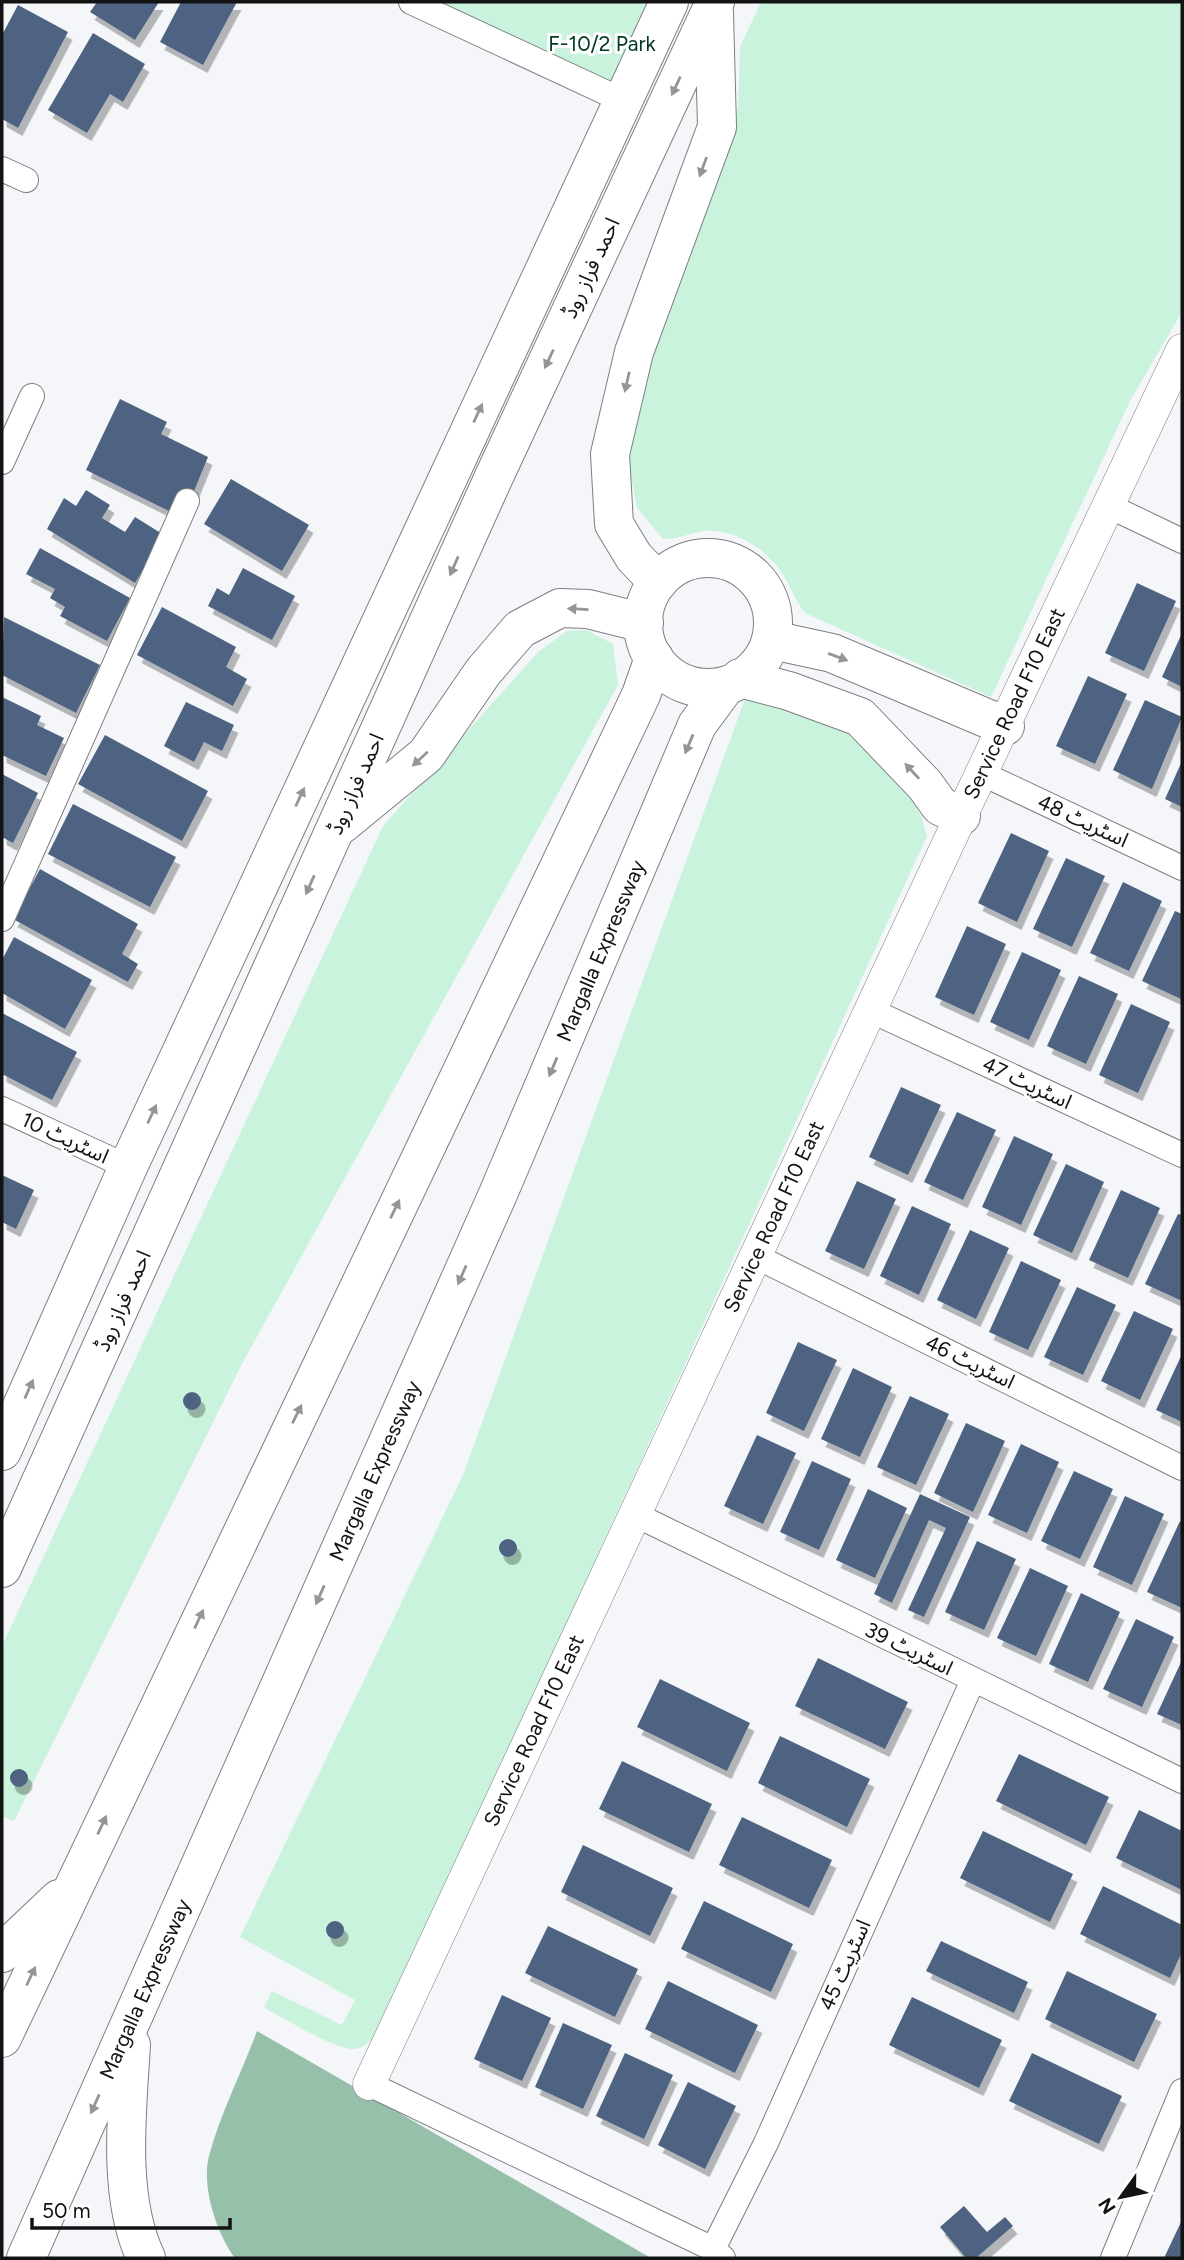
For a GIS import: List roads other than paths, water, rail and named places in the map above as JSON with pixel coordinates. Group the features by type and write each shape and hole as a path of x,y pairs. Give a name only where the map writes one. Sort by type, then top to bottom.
{"main road":[{"name":"احمد فراز روڈ","path":"2,1451 128,1167 669,2"},
{"name":"احمد فراز روڈ","path":"2,1569 492,481 714,3"},
{"path":"658,582 634,557 614,524 610,454 634,352 718,127 714,3"},
{"path":"454,465 458,480 466,489 477,490 492,481"},
{"path":"733,683 755,670 772,640 772,606 754,576 725,559 690,559 661,576 644,606 649,640 662,670 691,687 733,683 789,691 860,717 910,768 940,806 961,816"},
{"path":"335,830 426,755 483,672 520,629 560,608 588,609 649,640"},
{"path":"2,2038 635,708 649,640"},
{"path":"772,640 832,653 1005,726"},
{"name":"Margalla Expressway","path":"26,2258 498,1194 697,725 733,683"},
{"path":"2,1952 73,1887"},
{"path":"133,2019 126,2131 134,2232 146,2258"}],"street":[{"path":"411,2 624,101"},
{"path":"2,169 26,180"},
{"name":"Service Road F10 East","path":"369,2084 961,816 1182,350"},
{"path":"2,462 32,396"},
{"path":"2,919 187,501"},
{"path":"1109,506 1182,541"},
{"name":"اسٹریٹ 48","path":"983,774 1182,868"},
{"name":"اسٹریٹ 47","path":"872,1011 1182,1155"},
{"name":"اسٹریٹ 10","path":"2,1109 128,1167"},
{"name":"اسٹریٹ 46","path":"757,1257 1182,1468"},
{"name":"اسٹریٹ 39","path":"636,1516 1182,1781"},
{"name":"اسٹریٹ 45","path":"718,2254 974,1680"},
{"path":"369,2084 718,2254"},
{"path":"1112,2258 1182,2091"}],"park label":[{"name":"F-10/2 Park","path":"602,44"}]}
